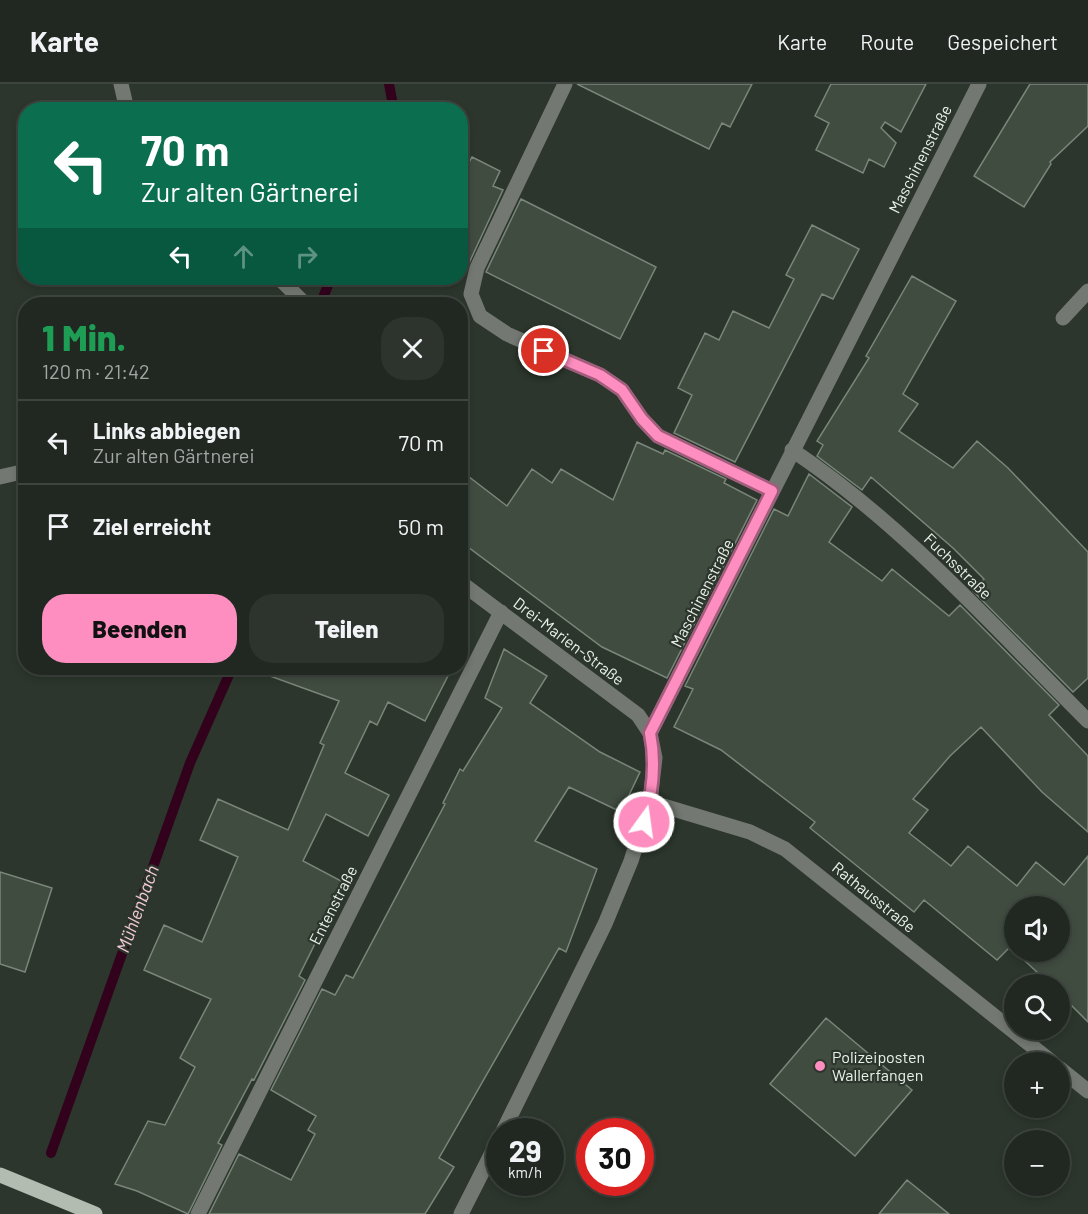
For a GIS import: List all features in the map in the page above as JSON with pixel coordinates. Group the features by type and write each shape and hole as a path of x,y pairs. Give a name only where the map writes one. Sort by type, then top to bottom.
{"main road":[{"path":"0,1175 95,1214"}],"street":[{"path":"121,84 125,102"},
{"path":"564,84 477,268 471,294 480,316 507,334 600,375 622,390 642,419 658,436 772,491"},
{"name":"Maschinenstraße","path":"650,733 979,84"},
{"path":"286,285 298,297"},
{"path":"1063,318 1088,291"},
{"name":"Fuchsstraße","path":"792,450 833,477 897,532 1088,721"},
{"path":"0,477 18,473"},
{"name":"Drei-Marien-Straße","path":"468,588 638,715 650,733"},
{"name":"Entenstraße","path":"198,1214 501,612"},
{"path":"508,1118 605,924 631,861 650,802 655,758 650,733"},
{"name":"Rathausstraße","path":"650,802 750,832 785,849 1039,1052"},
{"path":"1070,1077 1088,1091"},
{"path":"461,1214 486,1165"}],"building":[{"path":"577,84 752,84 730,127 722,123 709,149"},
{"path":"831,84 926,84 901,132 885,122 881,128 896,143 884,167 869,159 863,173 816,150 829,123 815,116"},
{"path":"1030,84 1088,84 1088,126 1050,162 1051,164 1024,207 974,176"},
{"path":"472,157 500,171 493,186 503,190 469,263 468,263 468,164"},
{"path":"521,199 656,267 620,339 486,272"},
{"path":"812,225 859,249 833,299 822,294 735,462 674,433 692,395 678,388 705,333 719,340 733,311 769,328 794,279 786,275"},
{"path":"912,276 956,301 903,394 918,404 899,431 953,468 977,441 1008,468 1088,552 1088,678 1073,692 973,591 984,579 953,548 871,477 862,490 817,456 823,445 817,441 869,358 866,356"},
{"path":"637,442 663,454 665,450 726,479 724,483 757,500 667,678 602,647 468,547 468,476 507,506 532,469 552,483 561,469 613,500"},
{"path":"809,474 852,507 829,542 882,581 892,569 949,616 960,605 1059,705 1049,715 1088,756 1088,832 1042,792 981,727 950,756 913,799 928,810 909,833 951,866 968,846 1017,886 1036,862 1064,885 1088,856 1088,1022 1070,1004 1070,974 1039,974 1026,962 1070,962 1070,896 1004,896 1004,953 997,960 924,900 914,912 810,828 815,822 721,750 674,727 693,689 685,686 774,509 788,516"},
{"path":"504,649 547,676 530,703 600,752 640,772 621,812 569,787 535,841 597,869 566,952 559,948 439,1158 454,1167 425,1214 209,1214 239,1154 291,1180 315,1134 308,1130 316,1116 271,1090 322,989 335,995 346,975 353,978 445,804 443,803 460,769 463,771 502,708 485,698"},
{"path":"267,675 448,675 425,721 388,702 377,725 370,721 345,773 389,795 368,836 326,814 303,861 345,883 299,976 305,980 254,1080 252,1079 218,1143 222,1145 188,1214 137,1191 115,1184 148,1121 165,1125 195,1067 180,1058 211,999 144,970 164,925 202,942 238,857 200,840 218,799 288,830 324,745 320,743 339,701"},
{"path":"0,872 52,888 25,972 0,964"},
{"path":"826,1018 912,1090 855,1156 770,1084"},
{"path":"907,1180 949,1214 879,1214"}],"waterway":[{"name":"Mühlenbach","path":"389,84 392,102"},
{"name":"Mühlenbach","path":"324,295 328,285"},
{"name":"Mühlenbach","path":"51,1153 190,763 229,675"}],"place":[{"name":"Polizeiposten Wallerfangen","path":"820,1066"}],"route":[{"path":"544,351 600,375 622,390 642,419 658,436 772,491 711,617 650,733 655,758 650,802 644,822"}]}
